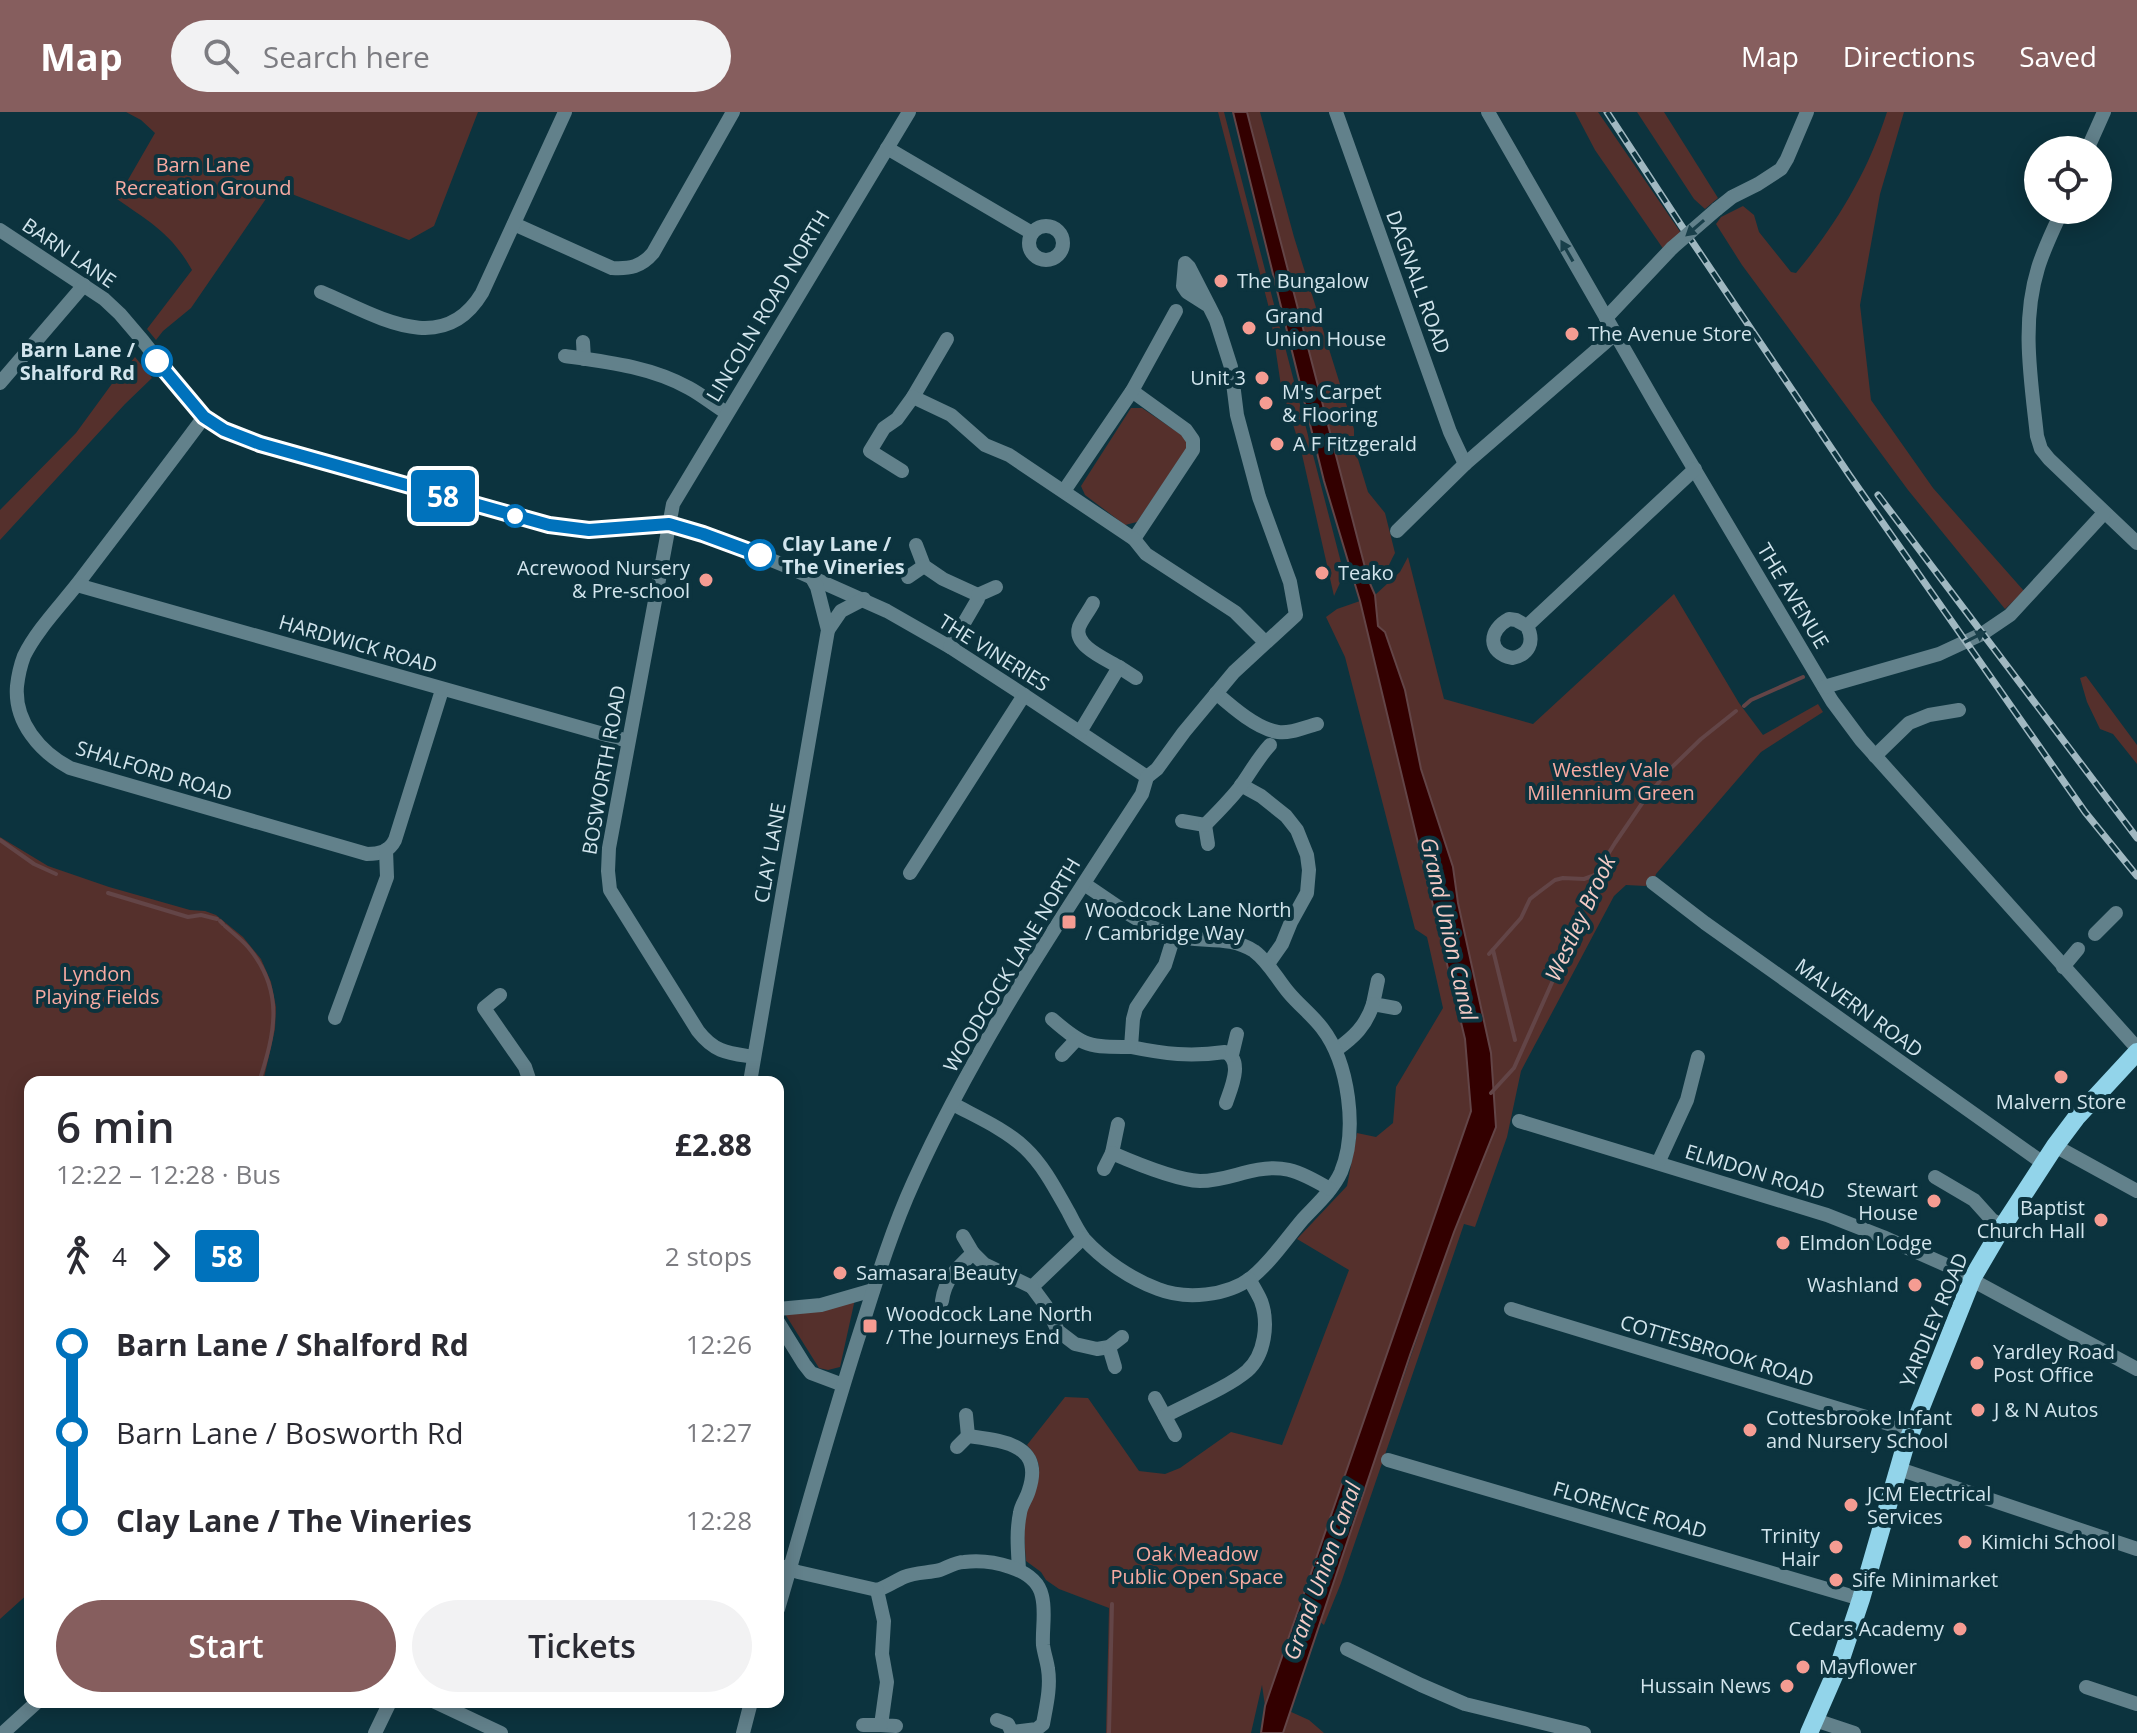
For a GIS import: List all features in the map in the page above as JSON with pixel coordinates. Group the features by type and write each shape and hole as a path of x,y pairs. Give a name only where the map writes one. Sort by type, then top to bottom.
{"main road":[{"name":"YARDLEY ROAD","path":"1812,1727 1840,1662 1912,1431 1972,1278 2055,1146 2137,1050"}],"street":[{"path":"321,292 405,327 431,329 453,323 475,305 565,112"},
{"path":"514,224 612,268 639,266 653,253 733,112"},
{"name":"LINCOLN ROAD NORTH","path":"669,524 673,504 909,112"},
{"name":"DAGNALL ROAD","path":"1336,112 1447,424 1465,464"},
{"name":"THE AVENUE","path":"1488,112 1615,334 1846,720 2137,1050"},
{"path":"1606,318 1672,248 1717,209 1781,169 1807,112"},
{"path":"2093,136 2104,112"},
{"path":"887,148 1032,233"},
{"path":"2056,224 2038,267 2029,318 2028,353 2037,436 2041,449 2049,459 2137,543"},
{"name":"BARN LANE","path":"0,230 104,299 120,314 204,417 224,430 260,444 549,525 589,530 669,524"},
{"path":"0,383 84,285"},
{"name":"WOODCOCK LANE NORTH","path":"843,1385 889,1243 914,1181 1009,1001 1142,794 1147,777 1157,769 1234,672 1296,615 1290,582 1259,497 1237,415 1231,367 1209,306"},
{"path":"1064,491 1132,391 1176,311"},
{"path":"1397,531 1465,464 1615,334"},
{"path":"902,471 870,451 884,428 897,419 913,397 947,339"},
{"path":"583,342 584,359"},
{"path":"565,356 615,362 657,374 689,388 727,413"},
{"path":"1132,391 1186,430 1193,440 1193,450 1134,539"},
{"path":"913,397 951,415 985,445 1009,455 1134,539 1146,554 1235,612 1265,642"},
{"name":"SHALFORD ROAD","path":"204,417 48,620 24,657 17,685 20,712 37,743 53,759 83,773 367,854 386,850"},
{"path":"1527,626 1695,469"},
{"path":"1824,687 1939,654 1982,634 2010,615 2104,513"},
{"path":"669,524 734,545 812,578"},
{"name":"BOSWORTH ROAD","path":"669,524 609,848 608,880 610,890 708,1044 720,1050 754,1057"},
{"path":"916,545 924,566 943,579 978,595 996,587"},
{"path":"908,577 924,566"},
{"name":"THE VINERIES","path":"812,578 864,599 950,647 1147,777"},
{"name":"CLAY LANE","path":"751,1076 828,630 812,578"},
{"name":"HARDWICK ROAD","path":"77,585 628,741"},
{"path":"950,647 978,595"},
{"path":"828,630 841,611 864,599"},
{"path":"1093,603 1078,630 1079,639 1136,678"},
{"path":"1080,732 1119,667"},
{"path":"335,1018 387,877 386,850 395,840 442,690"},
{"path":"1216,693 1258,724 1279,732 1317,724"},
{"path":"910,873 1024,695"},
{"path":"1875,756 1909,723 1929,715 1959,710"},
{"path":"1205,825 1220,811 1270,745"},
{"path":"1241,785 1286,816 1297,830 1307,855 1307,893 1282,944 1268,964"},
{"path":"1182,821 1205,825"},
{"path":"1205,825 1208,844"},
{"name":"MALVERN ROAD","path":"1653,883 2043,1163"},
{"path":"953,1104 1010,1135 1025,1148 1053,1186 1083,1238 1113,1264 1160,1290 1187,1295 1206,1294 1249,1279 1273,1256 1330,1189 1340,1172 1348,1137 1348,1096 1336,1050 1322,1028 1255,952 1235,942 1174,936 1144,923 1084,884"},
{"path":"2095,934 2116,913"},
{"path":"1131,1047 1136,1008 1165,965 1174,936"},
{"path":"2063,967 2078,949"},
{"path":"1336,1050 1364,1026 1378,980"},
{"path":"500,995 484,1008 528,1076"},
{"path":"1373,1004 1395,1008"},
{"path":"1052,1019 1076,1040 1091,1045 1131,1047 1168,1055 1225,1052 1232,1055"},
{"path":"1226,1103 1233,1082 1232,1055 1237,1034"},
{"path":"1062,1055 1076,1040"},
{"path":"1658,1163 1687,1100 1698,1057"},
{"name":"ELMDON ROAD","path":"1519,1121 1827,1215 1883,1237 1972,1278 2137,1369"},
{"path":"1104,1169 1112,1153 1118,1124"},
{"path":"2055,1146 2137,1191"},
{"path":"1112,1153 1197,1181 1215,1181 1260,1168 1289,1168 1330,1189"},
{"path":"1935,1177 1974,1200 1992,1220 2003,1226"},
{"path":"963,1236 984,1264 1032,1287 1058,1331 1068,1340 1097,1349 1109,1347 1122,1337"},
{"path":"1032,1287 1083,1238"},
{"path":"942,1301 950,1276 973,1253"},
{"path":"1165,1416 1226,1384 1247,1371 1256,1360 1265,1331 1264,1316 1261,1301 1249,1279"},
{"path":"784,1308 821,1305 873,1290"},
{"name":"COTTESBROOK ROAD","path":"1511,1309 1912,1431"},
{"path":"784,1331 811,1373 843,1385 784,1567 877,1590 889,1587 902,1577 921,1571 937,1571 962,1561 1019,1570 1039,1586 1043,1597 1043,1648 1049,1670 1050,1729 1012,1732 1008,1724 997,1720"},
{"path":"1109,1347 1115,1367"},
{"path":"1155,1398 1175,1435"},
{"path":"966,1415 968,1436"},
{"path":"957,1447 968,1436"},
{"path":"968,1436 1012,1445 1032,1461 1030,1489 1020,1511 1019,1570"},
{"name":"FLORENCE ROAD","path":"1388,1460 1861,1599"},
{"path":"1899,1469 2137,1549"},
{"path":"863,1725 889,1726 886,1667 882,1654 884,1621 877,1590"},
{"path":"1347,1649 1465,1704 1584,1733"},
{"path":"2086,1687 2137,1704"},
{"path":"3,1733 30,1708"},
{"path":"375,1733 387,1708"},
{"path":"463,1708 501,1733"},
{"path":"743,1733 749,1708"},
{"path":"1812,1727 1854,1733"}],"green space":[{"name":"Barn Lane Recreation Ground","path":"126,112 478,112 434,226 409,240 274,187 191,308 156,340 147,329 192,270 168,238 117,199 155,133"},
{"path":"1218,112 1224,112 1344,574 1334,596 1301,450 1281,386 1270,312"},
{"path":"1247,112 1260,112 1294,237 1354,429 1354,446 1368,492 1385,513 1395,553 1382,574 1369,581 1368,579"},
{"path":"1575,112 1598,112 1681,233 1664,250 1595,150"},
{"path":"1637,112 1664,112 1718,198 1705,209 1694,199"},
{"path":"1887,112 1904,112 1880,194 1860,305 1871,400 1933,488 2024,591 2005,609 1908,490 1742,265 1716,224 1721,217 1743,206 1754,215 1759,232 1791,272 1796,273 1849,197 1870,156"},
{"path":"135,357 152,378 0,540 0,510 76,433"},
{"path":"1131,408 1142,408 1186,438 1189,445 1137,522 1125,525 1085,495 1081,486"},
{"name":"Westley Vale Millennium Green","path":"1408,557 1444,699 1533,724 1674,594 1739,703 1763,735 1818,704 1823,712 1761,752 1656,874 1653,883 1645,886 1626,885 1614,896 1521,1071 1507,1137 1475,1227 1464,1224 1324,1625 1319,1621 1454,1232 1496,1126 1473,971 1453,867 1421,769 1405,690 1385,632 1378,626 1375,595 1400,572"},
{"name":"Oak Meadow Public Open Space","path":"1360,601 1465,1040 1471,1111 1265,1706 1262,1685 1251,1733 1106,1733 1109,1608 1059,1589 1026,1561 1025,1516 1039,1472 1035,1455 1027,1445 1065,1397 1088,1398 1139,1471 1165,1474 1180,1468 1231,1432 1282,1445 1349,1270 1297,1239 1347,1186 1357,1133 1376,1137 1393,1123 1396,1087 1443,1008 1427,937 1415,929 1345,657 1326,617 1337,609"},
{"path":"2086,676 2137,745 2137,764 2113,734 2100,729 2080,678"},
{"name":"Lyndon Playing Fields","path":"0,837 48,866 109,887 216,915 243,937 261,959 271,982 276,1007 275,1029 264,1076 24,1076 24,1597 0,1619"},
{"path":"855,1299 840,1367 828,1370 819,1368 785,1314"},
{"path":"1289,1711 1309,1720 1324,1733 1283,1733"}],"water":[{"name":"Grand Union Canal","path":"1233,112 1247,112 1368,579 1375,595 1378,626 1385,632 1405,690 1421,769 1453,867 1491,1053 1496,1127 1410,1355 1283,1733 1261,1733 1265,1706 1471,1111 1465,1039 1360,601 1324,481"}],"waterway":[{"name":"Westley Brook","path":"1744,706 1803,677"},
{"name":"Westley Brook","path":"1491,1093 1514,1068 1562,960 1595,875 1615,843 1669,770 1736,711"},
{"path":"0,840 34,864 56,874"},
{"path":"1489,954 1521,918 1530,899 1555,880 1584,879 1595,875"},
{"path":"108,893 188,917 201,915 217,919"},
{"path":"220,921 223,924"},
{"path":"225,926 246,944 260,963 272,996 272,1029 261,1076"},
{"path":"1493,950 1515,1040"},
{"path":"1109,1733 1112,1604"}],"railway":[{"path":"1607,112 1850,476 2085,812 2137,876"},
{"path":"1878,495 2137,838"}],"bus line":[{"name":"58","path":"157,361 204,417 224,430 260,444 549,525 589,530 669,524 760,555"}],"place":[{"name":"The Bungalow","path":"1221,281"},
{"name":"Grand Union House","path":"1249,328"},
{"name":"The Avenue Store","path":"1572,334"},
{"name":"Barn Lane / Shalford Rd","path":"157,361"},
{"name":"Unit 3","path":"1262,378"},
{"name":"M's Carpet & Flooring","path":"1266,403"},
{"name":"A F Fitzgerald","path":"1277,444"},
{"name":"Clay Lane / The Vineries","path":"760,555"},
{"name":"Teako","path":"1322,573"},
{"name":"Acrewood Nursery & Pre-school","path":"706,580"},
{"name":"Woodcock Lane North / Cambridge Way","path":"1069,922"},
{"name":"Malvern Store","path":"2061,1077"},
{"name":"Stewart House","path":"1934,1201"},
{"name":"Baptist Church Hall","path":"2101,1220"},
{"name":"Elmdon Lodge","path":"1783,1243"},
{"name":"Samasara Beauty","path":"840,1273"},
{"name":"Washland","path":"1915,1285"},
{"name":"Woodcock Lane North / The Journeys End","path":"870,1326"},
{"name":"Yardley Road Post Office","path":"1977,1363"},
{"name":"J & N Autos","path":"1978,1410"},
{"name":"Cottesbrooke Infant and Nursery School","path":"1750,1430"},
{"name":"JCM Electrical Services","path":"1851,1505"},
{"name":"Kimichi School","path":"1965,1542"},
{"name":"Trinity Hair","path":"1836,1547"},
{"name":"Sife Minimarket","path":"1836,1580"},
{"name":"Cedars Academy","path":"1960,1629"},
{"name":"Mayflower","path":"1803,1667"},
{"name":"Hussain News","path":"1787,1686"}]}
